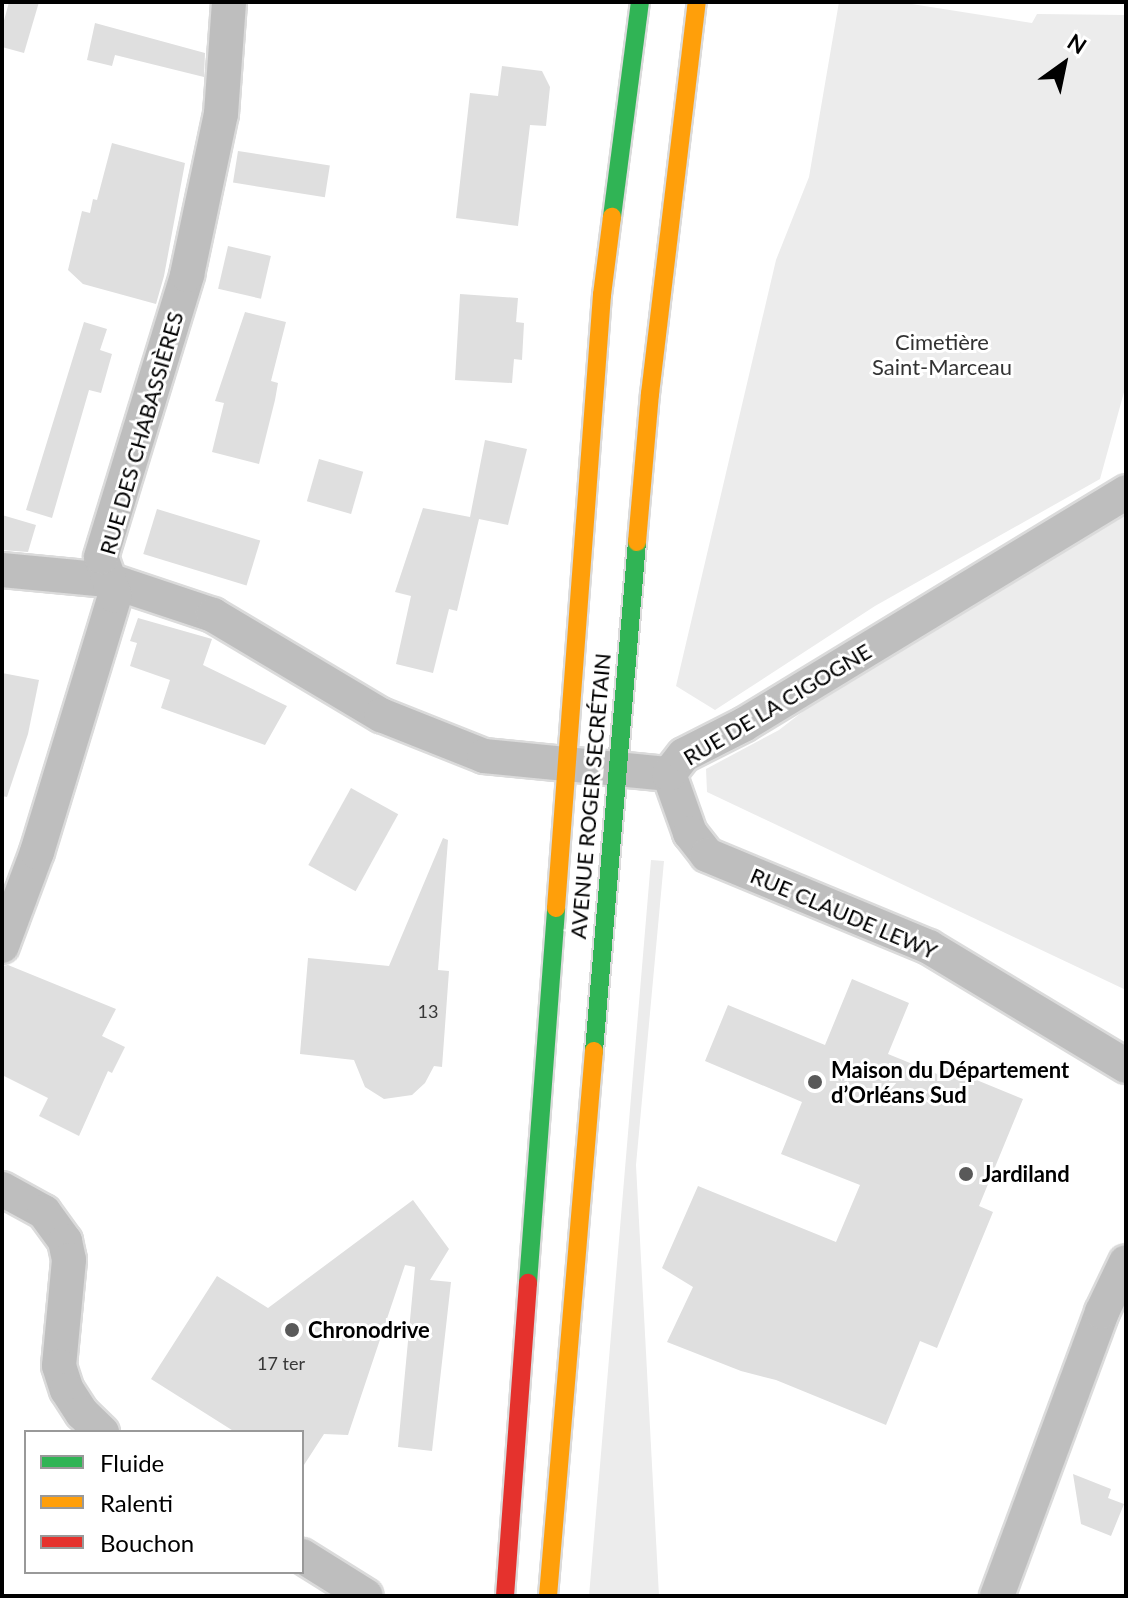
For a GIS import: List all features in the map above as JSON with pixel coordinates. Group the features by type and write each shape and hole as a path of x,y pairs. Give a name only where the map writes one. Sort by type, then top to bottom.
{"main road":[{"name":"AVENUE ROGER SECRÉTAIN","path":"505,1596 602,295 640,2"},
{"name":"AVENUE ROGER SECRÉTAIN","path":"548,1596 650,394 697,2"}],"street":[{"name":"RUE DES CHABASSIÈRES","path":"2,946 37,852 115,596 101,557 194,246 221,114 229,2"},
{"name":"RUE DE LA CIGOGNE","path":"2,570 108,580 213,615 395,721 484,756 669,774 684,755 745,724 1126,492"},
{"name":"RUE CLAUDE LEWY","path":"669,774 690,833 707,855 929,947 1126,1066"},
{"path":"2,1189 44,1212 65,1241 69,1260 59,1366 75,1402 100,1430"},
{"path":"997,1596 1102,1312 1126,1262"},
{"path":"304,1557 366,1596"}],"green space":[{"name":"Cimetière Saint-Marceau","path":"839,2 899,2 1032,23 1037,14 1126,15 1126,385 1100,479 875,606 715,710 676,686 776,260 809,177"},
{"path":"1126,515 1126,990 707,792 706,769 779,730 819,699"},
{"path":"651,860 664,861 636,1165 659,1596 589,1596"}],"building":[{"path":"9,2 39,2 24,53 2,47 2,28"},
{"path":"95,23 205,53 204,77 115,55 112,66 87,60"},
{"path":"502,66 542,71 550,87 546,126 530,125 518,226 456,218 470,93 498,96"},
{"path":"112,143 185,163 156,304 83,284 68,270 82,211 90,213 93,199 97,200"},
{"path":"238,151 330,166 325,197 233,183"},
{"path":"228,246 271,256 261,299 218,289"},
{"path":"460,294 518,298 516,322 524,323 522,360 514,359 512,383 455,380"},
{"path":"245,312 286,322 271,381 278,383 275,400 259,464 212,452 224,403 215,401"},
{"path":"84,322 107,329 100,350 112,354 101,393 89,390 52,518 26,510"},
{"path":"485,440 527,449 508,525 479,519 457,611 449,609 433,673 396,664 411,596 395,592 423,508 470,517"},
{"path":"319,459 363,472 351,514 307,501"},
{"path":"157,509 260,541 247,586 143,554"},
{"path":"2,515 36,525 28,552 2,550"},
{"path":"138,618 212,639 203,665 287,706 265,745 161,708 170,680 130,666 137,643 130,641"},
{"path":"2,673 39,680 28,734 7,797 2,796"},
{"path":"351,788 398,814 356,891 308,865"},
{"path":"443,838 448,840 438,970 449,971 442,1067 434,1066 425,1083 412,1095 384,1099 365,1087 354,1060 300,1054 308,958 389,966"},
{"path":"8,965 116,1009 102,1036 125,1047 112,1073 108,1071 79,1136 39,1116 48,1098 2,1075 2,966"},
{"path":"852,979 909,1003 888,1054 937,1074 940,1065 1023,1099 979,1206 993,1212 937,1348 920,1341 886,1425 776,1380 741,1371 667,1342 693,1287 662,1268 698,1186 836,1242 860,1185 781,1154 802,1102 705,1061 728,1005 825,1045"},
{"name":"Chronodrive","path":"413,1200 449,1249 430,1280 451,1282 432,1451 398,1447 415,1267 405,1265 348,1435 324,1434 304,1465 304,1430 232,1430 151,1379 217,1276 268,1308"},
{"path":"1073,1474 1111,1489 1108,1498 1124,1504 1111,1536 1081,1524"}],"traffic: fast":[{"path":"612,217 640,2"},
{"path":"594,1051 637,542"},
{"path":"528,1283 556,908"}],"traffic: slow":[{"path":"637,542 650,394 697,2"},
{"path":"556,908 602,295 612,217"},
{"path":"548,1596 594,1051"}],"traffic: jam":[{"path":"505,1596 528,1283"}],"place":[{"name":"Maison du Département d’Orléans Sud","path":"815,1082"},
{"name":"Jardiland","path":"966,1174"},
{"name":"Chronodrive","path":"292,1330"}]}
